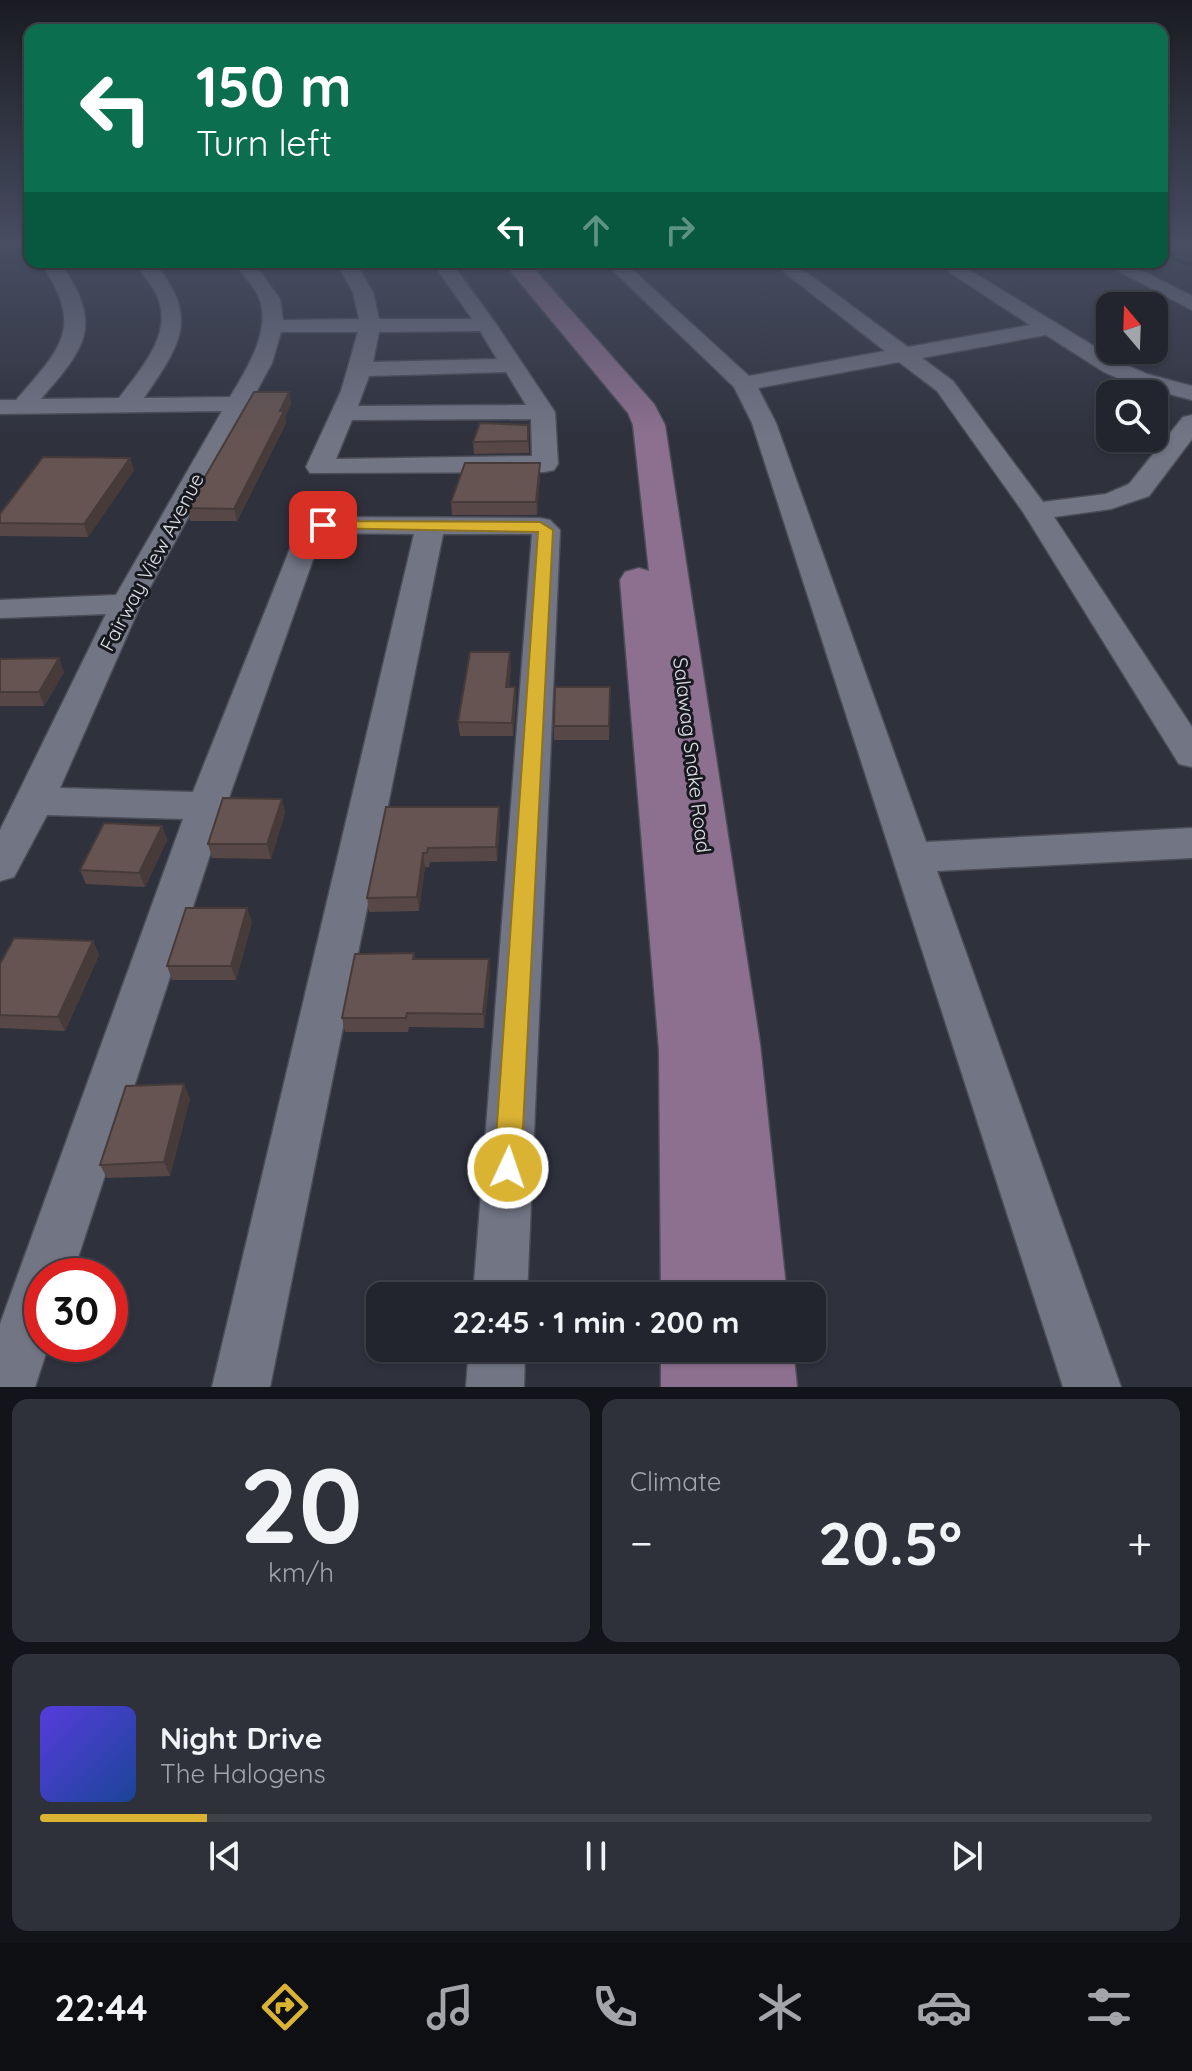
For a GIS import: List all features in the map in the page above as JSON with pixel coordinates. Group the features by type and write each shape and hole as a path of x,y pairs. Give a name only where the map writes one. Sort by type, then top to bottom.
{"main road":[{"name":"Salawag Snake Road","path":"540,308 643,411 649,425 730,1044 750,1282"},
{"name":"Salawag Snake Road","path":"545,308 620,414 623,428 689,1050 697,1282"},
{"path":"698,1362 699,1387"},
{"path":"757,1362 759,1387"}],"street":[{"path":"11,407 67,353 76,328 76,308"},
{"path":"126,406 171,341 172,308"},
{"name":"Fairway View Avenue","path":"0,866 35,801 126,604 261,363 272,326 270,308"},
{"path":"368,308 370,314 360,369 319,467 545,464 543,412 474,308"},
{"path":"662,308 744,384 764,423 1092,1387"},
{"path":"843,308 945,386 1036,511 1192,755"},
{"path":"1016,308 1112,367 1139,379 1192,393"},
{"path":"272,326 487,325"},
{"path":"744,384 1049,328"},
{"path":"360,369 511,365"},
{"path":"11,407 238,404"},
{"path":"342,413 543,412"},
{"path":"1036,511 1111,501 1139,490 1192,422"},
{"path":"51,1258 207,806 309,532 323,525 540,526 546,530 501,1282"},
{"path":"241,1387 430,527"},
{"path":"0,609 126,604"},
{"path":"35,801 207,806"},
{"path":"910,858 1192,843"},
{"path":"6,1387 24,1336"},
{"path":"495,1387 496,1362"}],"building":[{"path":"254,392 289,392 280,411 284,411 234,509 187,508"},
{"path":"480,423 528,425 528,441 473,442"},
{"path":"43,457 130,458 84,524 0,523 0,514"},
{"path":"465,463 540,463 536,502 451,502"},
{"path":"470,652 510,652 506,687 515,687 512,723 458,722"},
{"path":"59,658 39,692 0,692 0,659"},
{"path":"555,687 610,687 609,726 554,726"},
{"path":"223,798 282,799 267,844 208,844"},
{"path":"386,807 499,807 496,847 428,848 427,853 423,853 417,897 367,898"},
{"path":"104,823 162,826 139,873 80,870"},
{"path":"186,908 247,908 231,966 167,966"},
{"path":"14,938 93,941 58,1017 0,1015 0,964"},
{"path":"414,953 413,959 489,959 483,1014 407,1013 406,1018 342,1018 355,954"},
{"path":"184,1084 164,1162 100,1165 126,1086"}],"route":[{"path":"323,525 540,526 546,530 508,1168"}]}
